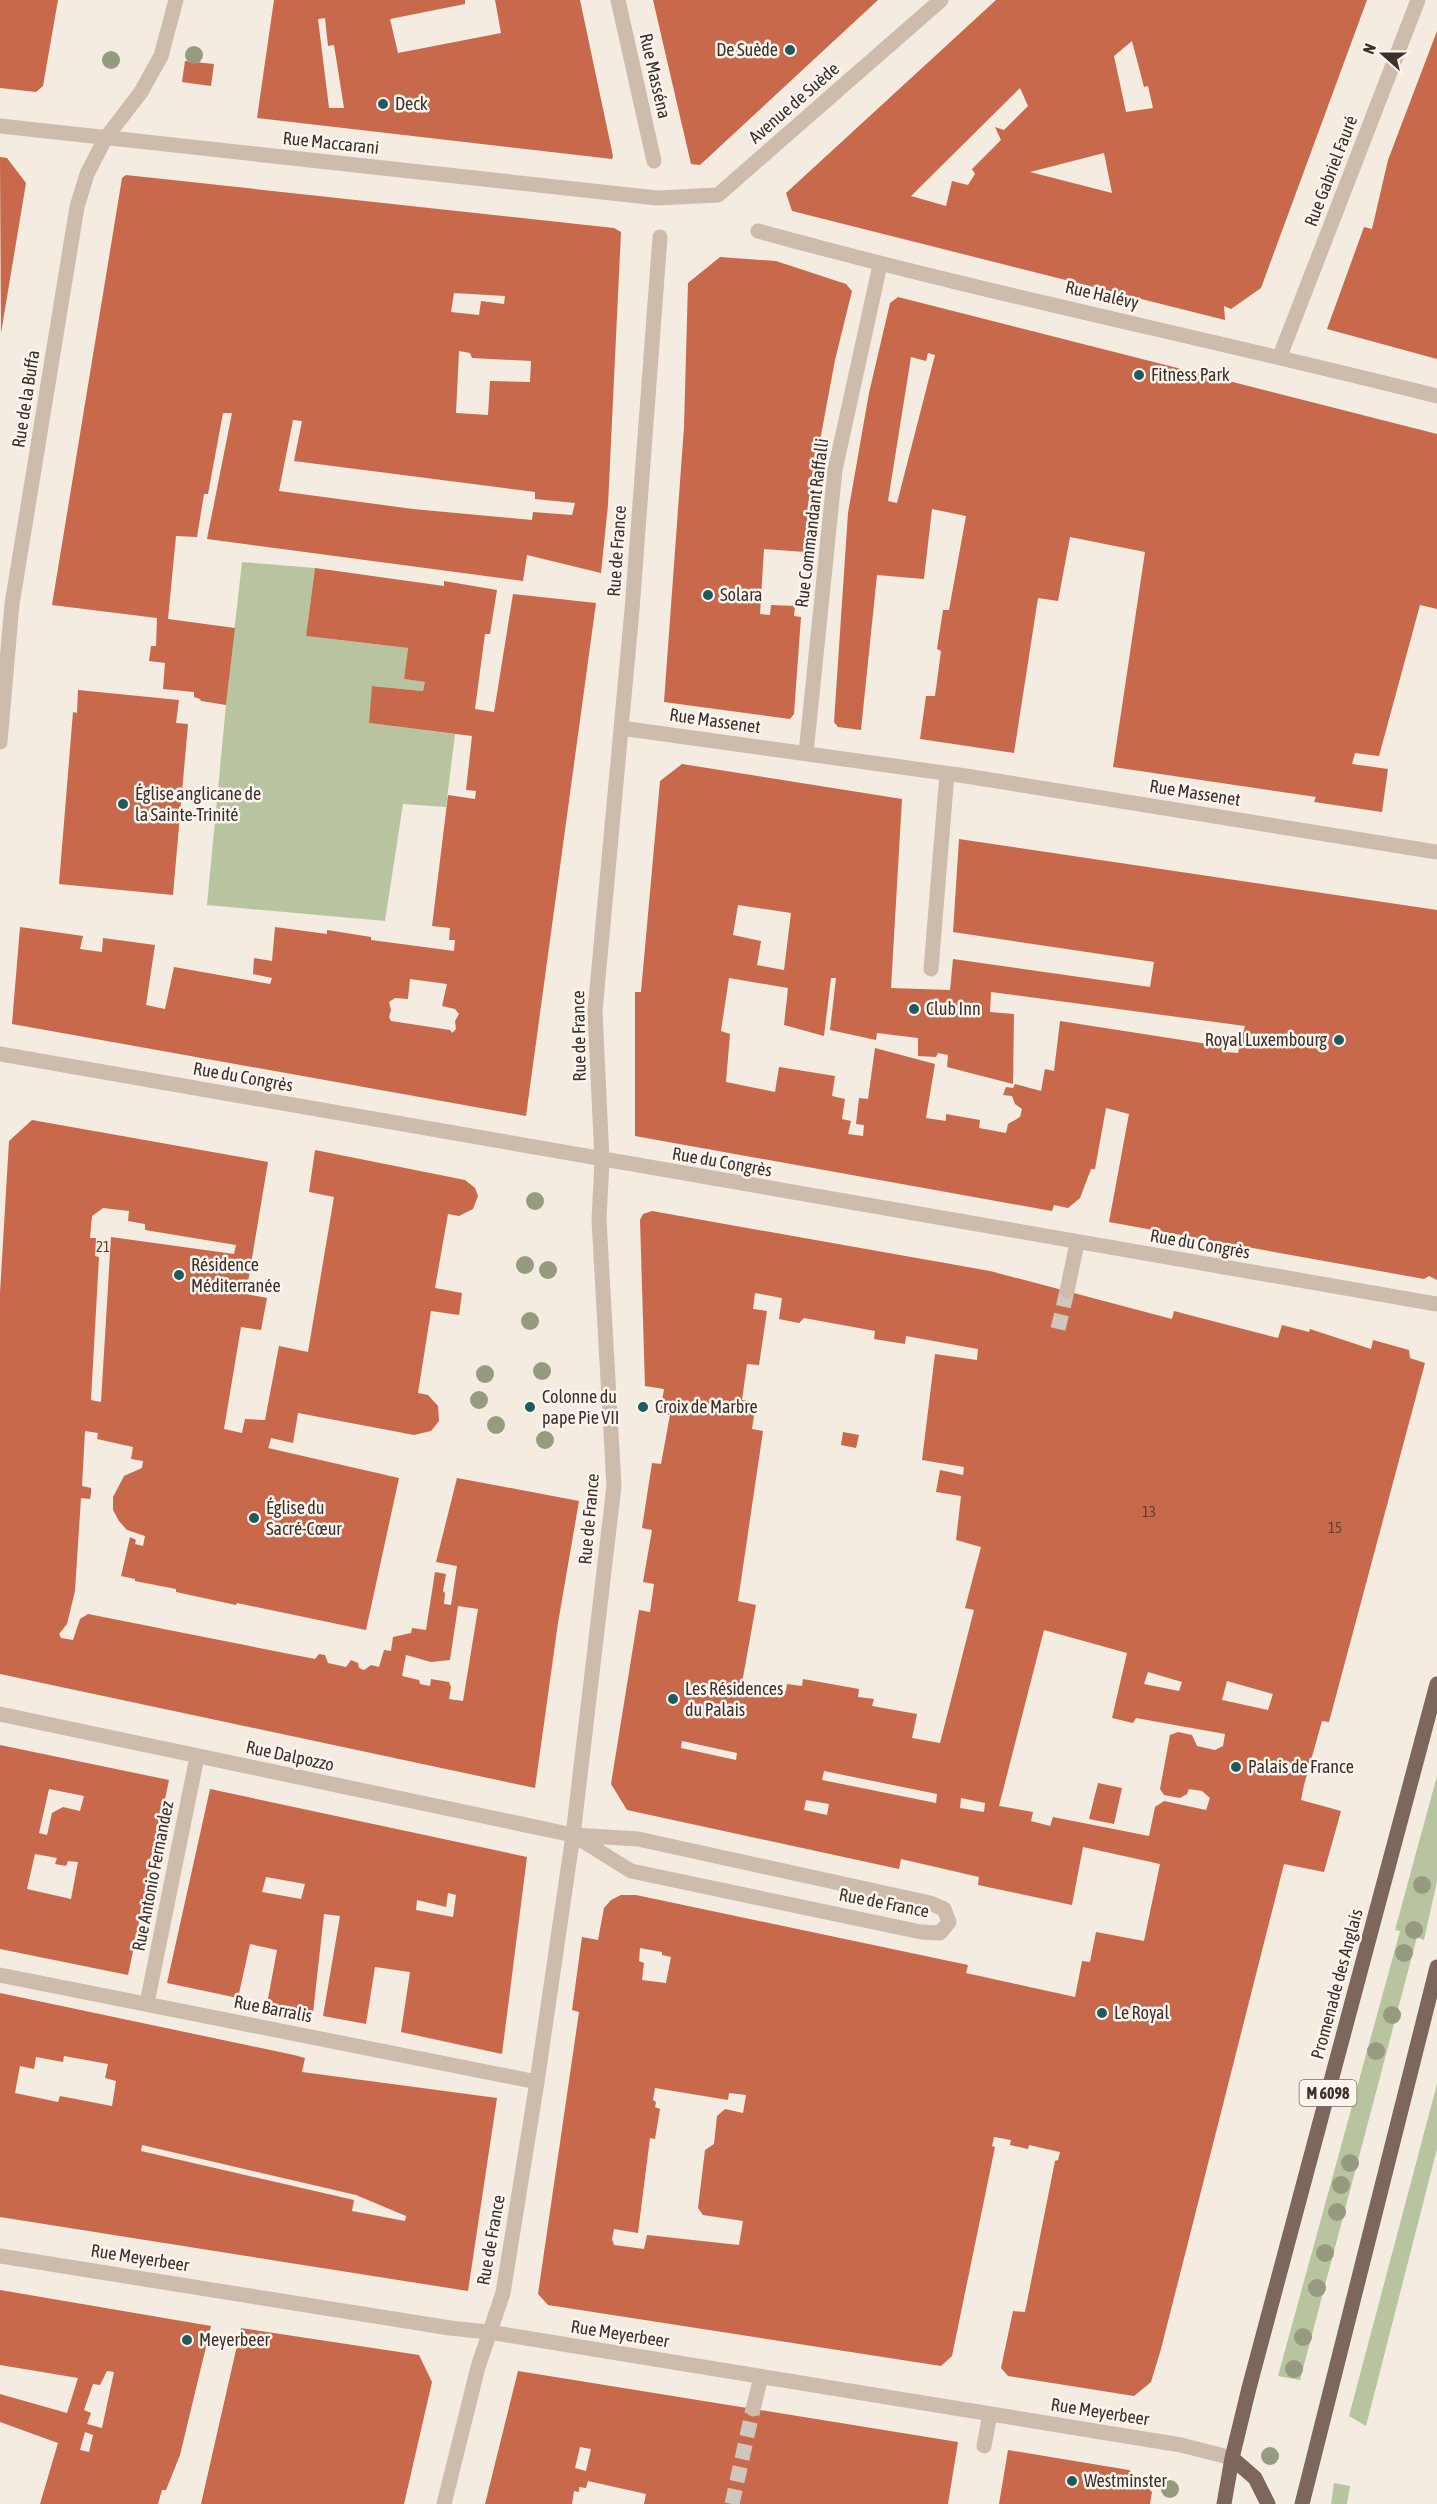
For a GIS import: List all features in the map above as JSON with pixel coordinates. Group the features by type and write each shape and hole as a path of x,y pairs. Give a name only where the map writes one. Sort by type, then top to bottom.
{"main road":[{"name":"Promenade des Anglais","path":"1224,2504 1232,2458 1437,1684"},
{"path":"1302,2504 1437,1967"},
{"path":"1232,2458 1255,2478 1269,2504"}],"street":[{"name":"Rue de la Buffa","path":"0,742 6,603 77,207 87,174 105,139 141,92 161,56 176,0"},
{"name":"Rue Masséna","path":"618,0 654,161"},
{"name":"Avenue de Suède","path":"657,198 718,195 941,0"},
{"name":"Rue Gabriel Fauré","path":"1280,356 1418,0"},
{"name":"Rue Maccarani","path":"0,126 657,198"},
{"name":"Rue Halévy","path":"758,231 880,265 1280,356 1437,396"},
{"name":"Rue de France","path":"444,2504 478,2367 503,2293 573,1835 614,1486 599,1220 602,1160 595,1011 632,610 660,237"},
{"name":"Rue Commandant Raffalli","path":"806,753 835,470 880,265"},
{"name":"Rue Massenet","path":"621,728 966,776 1437,852"},
{"path":"931,969 947,774"},
{"name":"Rue du Congrès","path":"0,1054 1437,1304"},
{"path":"1067,1291 1077,1243"},
{"name":"Rue Dalpozzo","path":"0,1714 573,1835"},
{"name":"Rue Antonio Fernandez","path":"147,2003 197,1757"},
{"name":"Rue de France","path":"573,1835 638,1839 930,1903 944,1909 949,1922 940,1933 921,1932 632,1871 573,1835"},
{"name":"Rue Barralis","path":"0,1975 537,2082"},
{"name":"Rue Meyerbeer","path":"0,2256 489,2332 1181,2445 1232,2458"},
{"path":"753,2409 761,2377"},
{"path":"984,2446 990,2414"}],"green space":[{"path":"242,562 315,568 306,636 408,648 404,679 425,682 423,691 373,686 369,723 455,734 446,807 403,804 385,921 207,905"},
{"path":"1437,1776 1437,1881 1424,1940 1417,1937 1300,2380 1278,2376 1400,1931 1395,1930"},
{"path":"1437,2084 1437,2149 1366,2426 1349,2416"},
{"path":"1334,2483 1350,2486 1347,2504 1331,2504"}],"building":[{"path":"0,0 58,0 43,86 36,92 0,88"},
{"path":"274,0 465,0 465,4 390,19 398,53 501,33 495,0 580,0 613,156 612,159 257,118","holes":["325,18 328,46 334,45 344,108 329,108 318,19"]},
{"path":"653,0 878,0 700,165 691,164"},
{"path":"996,0 1367,0 1261,288 1231,309 1224,306 1225,320 792,211 786,193","holes":["1132,41 1144,87 1148,86 1153,108 1126,112 1114,56","1020,88 1028,106 1004,130 995,127 1001,140 972,169 975,174 968,185 952,181 946,206 911,196","1104,153 1112,193 1030,172"]},
{"path":"1437,31 1437,359 1327,329 1364,227 1372,229 1388,160"},
{"path":"185,61 214,64 211,86 182,82"},
{"path":"0,157 7,158 26,183 1,333"},
{"path":"126,175 614,228 621,232 608,505 601,573 527,555 523,581 207,539 232,413 223,413 208,494 204,494 197,537 176,536 168,619 235,628 226,705 201,701 194,697 194,692 163,689 165,663 149,661 151,646 156,646 157,618 52,605 122,178","holes":["454,293 505,296 504,304 481,301 479,315 451,312","459,351 470,353 472,358 531,361 530,382 490,381 488,415 456,413","293,420 302,421 294,461 535,492 535,499 575,503 572,515 533,512 532,520 413,509 279,491"]},
{"path":"720,257 776,261 846,284 852,291 835,360 808,505 805,552 764,549 760,614 770,615 771,605 795,606 794,616 801,617 794,714 790,719 664,702 684,427 688,283"},
{"path":"898,297 1437,434 1437,609 1420,605 1379,756 1355,753 1352,764 1388,769 1382,812 1314,802 1316,797 1113,767 1145,552 1070,537 1058,601 1038,598 1014,753 920,739 926,696 935,696 941,651 937,649 943,610 949,610 966,516 932,509 924,579 877,575 861,730 838,727 834,722 848,513 869,393 890,303","holes":["928,353 935,355 897,503 888,501 911,357 926,361"]},
{"path":"315,568 444,586 444,581 497,590 490,634 485,634 475,709 494,712 513,594 596,603 526,1116 12,1024 20,927 83,936 80,949 102,952 103,938 155,945 146,1005 165,1009 174,967 270,984 272,978 253,974 254,958 272,961 275,927 327,934 327,930 371,937 371,940 454,951 455,940 449,940 450,928 432,926 448,795 475,799 476,791 466,790 472,736 369,723 372,686 423,691 425,682 404,679 408,648 306,636","holes":["410,979 447,984 442,1006 455,1009 459,1014 455,1021 456,1029 452,1033 450,1030 391,1021 389,1002 395,998 408,999"]},
{"name":"Église anglicane de la Sainte-Trinité","path":"78,690 179,700 176,723 188,724 173,895 59,884 73,712 77,713"},
{"path":"682,764 902,799 891,988 950,990 953,959 1150,987 1154,962 953,932 959,839 1437,910 1437,1280 1429,1276 1424,1279 1109,1222 1129,1114 1106,1108 1095,1169 1091,1169 1080,1198 1068,1208 1054,1205 1052,1211 635,1136 635,992 641,992 660,781","holes":["738,905 791,913 784,970 757,965 761,941 733,935","729,978 788,988 784,1025 824,1036 831,978 836,978 830,1030 876,1040 877,1033 918,1038 918,1056 936,1057 938,1053 948,1055 947,1067 1013,1084 1014,1014 990,1012 991,992 1245,1026 1238,1053 1226,1052 1227,1047 1060,1021 1054,1071 1045,1069 1041,1091 1015,1084 1013,1088 1006,1087 1003,1095 1012,1096 1015,1104 1022,1109 1020,1117 1008,1124 1006,1133 979,1128 980,1120 946,1114 946,1121 926,1118 935,1064 875,1048 868,1099 859,1098 856,1124 864,1125 863,1136 848,1134 851,1121 842,1119 845,1099 832,1096 835,1076 779,1067 775,1092 726,1082 730,1034 721,1031"]},
{"path":"32,1120 268,1162 246,1294 267,1298 261,1330 241,1327 224,1429 242,1433 245,1419 265,1420 279,1346 308,1352 334,1197 309,1192 315,1150 465,1180 475,1188 478,1196 473,1209 459,1216 448,1214 435,1288 462,1293 459,1315 431,1311 418,1393 428,1395 438,1406 439,1421 431,1431 414,1435 298,1413 293,1443 271,1438 268,1448 399,1478 366,1630 176,1592 176,1589 121,1576 130,1537 136,1540 135,1544 143,1546 145,1536 127,1530 119,1521 113,1510 113,1497 124,1476 142,1468 143,1461 131,1459 133,1447 97,1439 98,1433 85,1431 82,1486 91,1488 91,1493 90,1499 81,1498 75,1591 67,1624 59,1634 61,1638 73,1640 80,1619 88,1614 315,1659 319,1654 325,1655 328,1663 346,1667 351,1660 358,1663 359,1668 364,1670 371,1665 379,1667 384,1650 391,1651 393,1637 411,1633 412,1628 426,1630 435,1572 446,1574 443,1591 445,1593 444,1604 451,1605 457,1566 436,1562 457,1478 579,1501 558,1623 535,1788 0,1674 0,1293 9,1141","holes":["103,1208 129,1211 128,1221 145,1224 145,1230 236,1245 234,1254 111,1237 101,1402 91,1400 99,1257 95,1256 96,1238 90,1238 92,1216","458,1606 478,1609 463,1701 449,1699 451,1687 449,1682 431,1679 430,1686 420,1684 419,1680 402,1676 406,1655 431,1662 450,1660"]},
{"path":"652,1211 990,1271 1172,1319 1174,1311 1278,1338 1282,1325 1309,1332 1310,1329 1371,1349 1373,1340 1409,1350 1410,1358 1425,1363 1329,1722 1322,1721 1301,1800 1341,1811 1324,1872 1284,1864 1161,2349 1151,2382 1134,2396 1008,2376 1001,2368 1013,2311 1025,2312 1055,2161 1058,2160 1060,2152 1029,2145 1028,2149 1010,2145 1011,2140 994,2137 992,2146 995,2147 952,2356 941,2366 548,2305 538,2294 579,2012 572,2010 582,1937 598,1940 604,1908 611,1900 621,1895 636,1895 968,1965 966,1973 1075,1997 1082,1961 1090,1962 1096,1932 1144,1941 1160,1864 1083,1847 1072,1905 978,1885 979,1877 901,1859 899,1869 627,1810 611,1784 639,1610 650,1612 654,1584 643,1582 652,1530 642,1528 652,1463 661,1464 670,1415 660,1413 664,1389 645,1386 640,1220 643,1214","holes":["755,1293 782,1298 779,1319 799,1323 804,1318 875,1331 874,1339 905,1344 906,1336 978,1349 977,1360 935,1354 922,1460 964,1467 963,1475 940,1470 936,1492 961,1496 956,1540 981,1547 965,1608 974,1610 940,1743 912,1738 917,1714 872,1706 874,1699 858,1697 859,1689 803,1679 802,1686 787,1684 786,1691 742,1683 756,1605 738,1601 763,1431 752,1429 756,1402 742,1400 747,1364 759,1365 767,1311 753,1309","1044,1630 1127,1653 1112,1718 1133,1723 1136,1718 1225,1734 1223,1746 1215,1750 1197,1746 1192,1735 1178,1732 1170,1735 1160,1789 1164,1795 1180,1798 1187,1794 1189,1789 1202,1791 1210,1798 1206,1810 1164,1801 1155,1807 1149,1836 1053,1817 1050,1826 1031,1821 1033,1812 999,1806","1148,1672 1182,1682 1179,1691 1144,1684","1227,1681 1273,1694 1268,1710 1222,1700","682,1741 737,1753 736,1760 681,1748","824,1771 937,1794 936,1803 822,1780","961,1798 985,1803 984,1812 960,1808","806,1800 829,1804 827,1815 804,1810","640,1948 662,1952 662,1955 671,1957 666,1983 642,1980 644,1963 639,1961","655,2088 728,2100 729,2093 746,2095 743,2113 725,2109 717,2116 714,2144 705,2150 698,2208 703,2215 743,2221 739,2245 647,2235 644,2249 614,2245 612,2239 614,2229 638,2233 650,2138 655,2139 660,2109 655,2107 656,2102 653,2100"]},
{"path":"843,1432 859,1435 856,1448 841,1445"},
{"path":"0,1745 169,1780 128,1975 0,1949","holes":["49,1789 84,1796 80,1811 63,1807 52,1813 47,1835 39,1833","35,1854 57,1858 55,1864 66,1866 68,1861 78,1862 71,1899 27,1889"]},
{"path":"1098,1783 1122,1788 1114,1824 1089,1819"},
{"path":"210,1789 527,1857 502,2054 401,2032 410,1972 375,1967 366,2024 323,2016 340,1916 324,1914 313,2013 267,2004 277,1950 250,1944 238,1998 167,1983","holes":["266,1877 305,1884 301,1899 262,1892","448,1893 456,1895 453,1917 416,1910 417,1900 446,1907"]},
{"path":"0,1993 294,2055 305,2058 302,2072 497,2098 468,2291 0,2217","holes":["64,2056 108,2064 105,2078 116,2081 112,2106 60,2096 58,2102 15,2093 20,2066 34,2069 36,2057 63,2062","142,2145 356,2195 406,2216 405,2221 352,2211 354,2200 141,2151"]},
{"path":"0,2290 211,2326 180,2455 166,2490 162,2490 158,2504 40,2504 58,2443 0,2422 0,2394 67,2413 78,2378 0,2365","holes":["107,2371 114,2372 102,2428 87,2424 91,2413 84,2410 93,2384 100,2385","85,2432 93,2435 89,2452 80,2450"]},
{"path":"241,2328 419,2355 432,2382 404,2504 201,2504"},
{"path":"518,2371 958,2442 948,2504 644,2504 646,2494 588,2481 586,2488 579,2487 579,2492 574,2491 572,2504 485,2504","holes":["580,2447 591,2449 586,2471 575,2468"]},
{"name":"Westminster","path":"1008,2450 1129,2470 1152,2492 1150,2504 999,2504"}],"tunnel":[{"path":"1058,1329 1067,1291"},
{"path":"732,2504 753,2409"}],"place":[{"name":"De Suède","path":"790,50"},
{"name":"Deck","path":"383,104"},
{"name":"Fitness Park","path":"1139,375"},
{"name":"Solara","path":"708,595"},
{"name":"Église anglicane de la Sainte-Trinité","path":"123,804"},
{"name":"Club Inn","path":"914,1009"},
{"name":"Royal Luxembourg","path":"1339,1040"},
{"name":"Résidence Méditerranée","path":"179,1275"},
{"name":"Colonne du pape Pie VII","path":"530,1407"},
{"name":"Croix de Marbre","path":"643,1407"},
{"name":"Église du Sacré-Cœur","path":"254,1518"},
{"name":"Les Résidences du Palais","path":"673,1699"},
{"name":"Palais de France","path":"1236,1767"},
{"name":"Le Royal","path":"1102,2013"},
{"name":"Meyerbeer","path":"187,2340"},
{"name":"Westminster","path":"1072,2481"}]}
